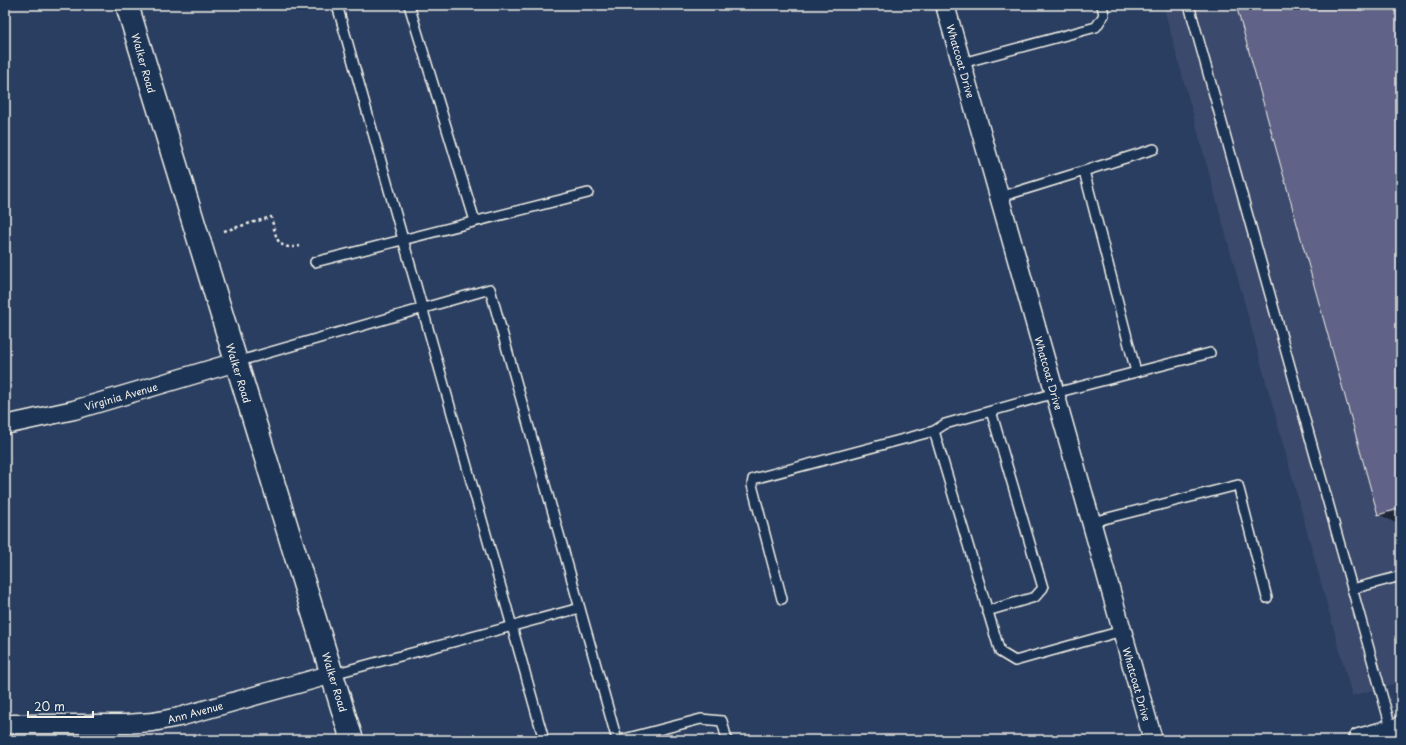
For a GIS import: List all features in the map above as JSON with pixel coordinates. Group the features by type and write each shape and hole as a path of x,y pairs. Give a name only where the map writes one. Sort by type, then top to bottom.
{"street":[{"name":"Walker Road","path":"127,5 352,740"},
{"name":"Whatcoat Drive","path":"945,5 1153,740"},
{"name":"Virginia Avenue","path":"5,425 74,410 236,362"},
{"name":"Ann Avenue","path":"5,724 126,724 152,722 179,717 333,674"},
{"path":"1359,740 1396,730"}],"lane":[{"path":"337,5 544,740"},
{"path":"409,5 475,221"},
{"path":"962,63 1096,27 1104,15 1102,5"},
{"path":"1189,5 1352,589 1396,730"},
{"path":"1000,197 1154,149"},
{"path":"1084,171 1136,372"},
{"path":"315,262 588,193"},
{"path":"236,362 490,289 617,740"},
{"path":"782,599 752,485 754,479 934,431 945,424 1055,392 1210,353"},
{"path":"987,611 1035,597 1043,588 991,411"},
{"path":"934,431 1000,652 1015,661 1122,630"},
{"path":"1092,522 1238,485 1267,598"},
{"path":"1352,589 1401,576"},
{"path":"333,674 580,608"},
{"path":"620,740 701,719 722,721 727,740"}],"path":[{"path":"155,6 159,5"},
{"path":"224,231 271,217 279,242 283,247 289,249 300,246"}],"shaded area":[{"path":"1163,5 1401,5 1401,682 1352,696"}],"building":[{"path":"1236,5 1401,5 1401,508 1378,515"}]}
